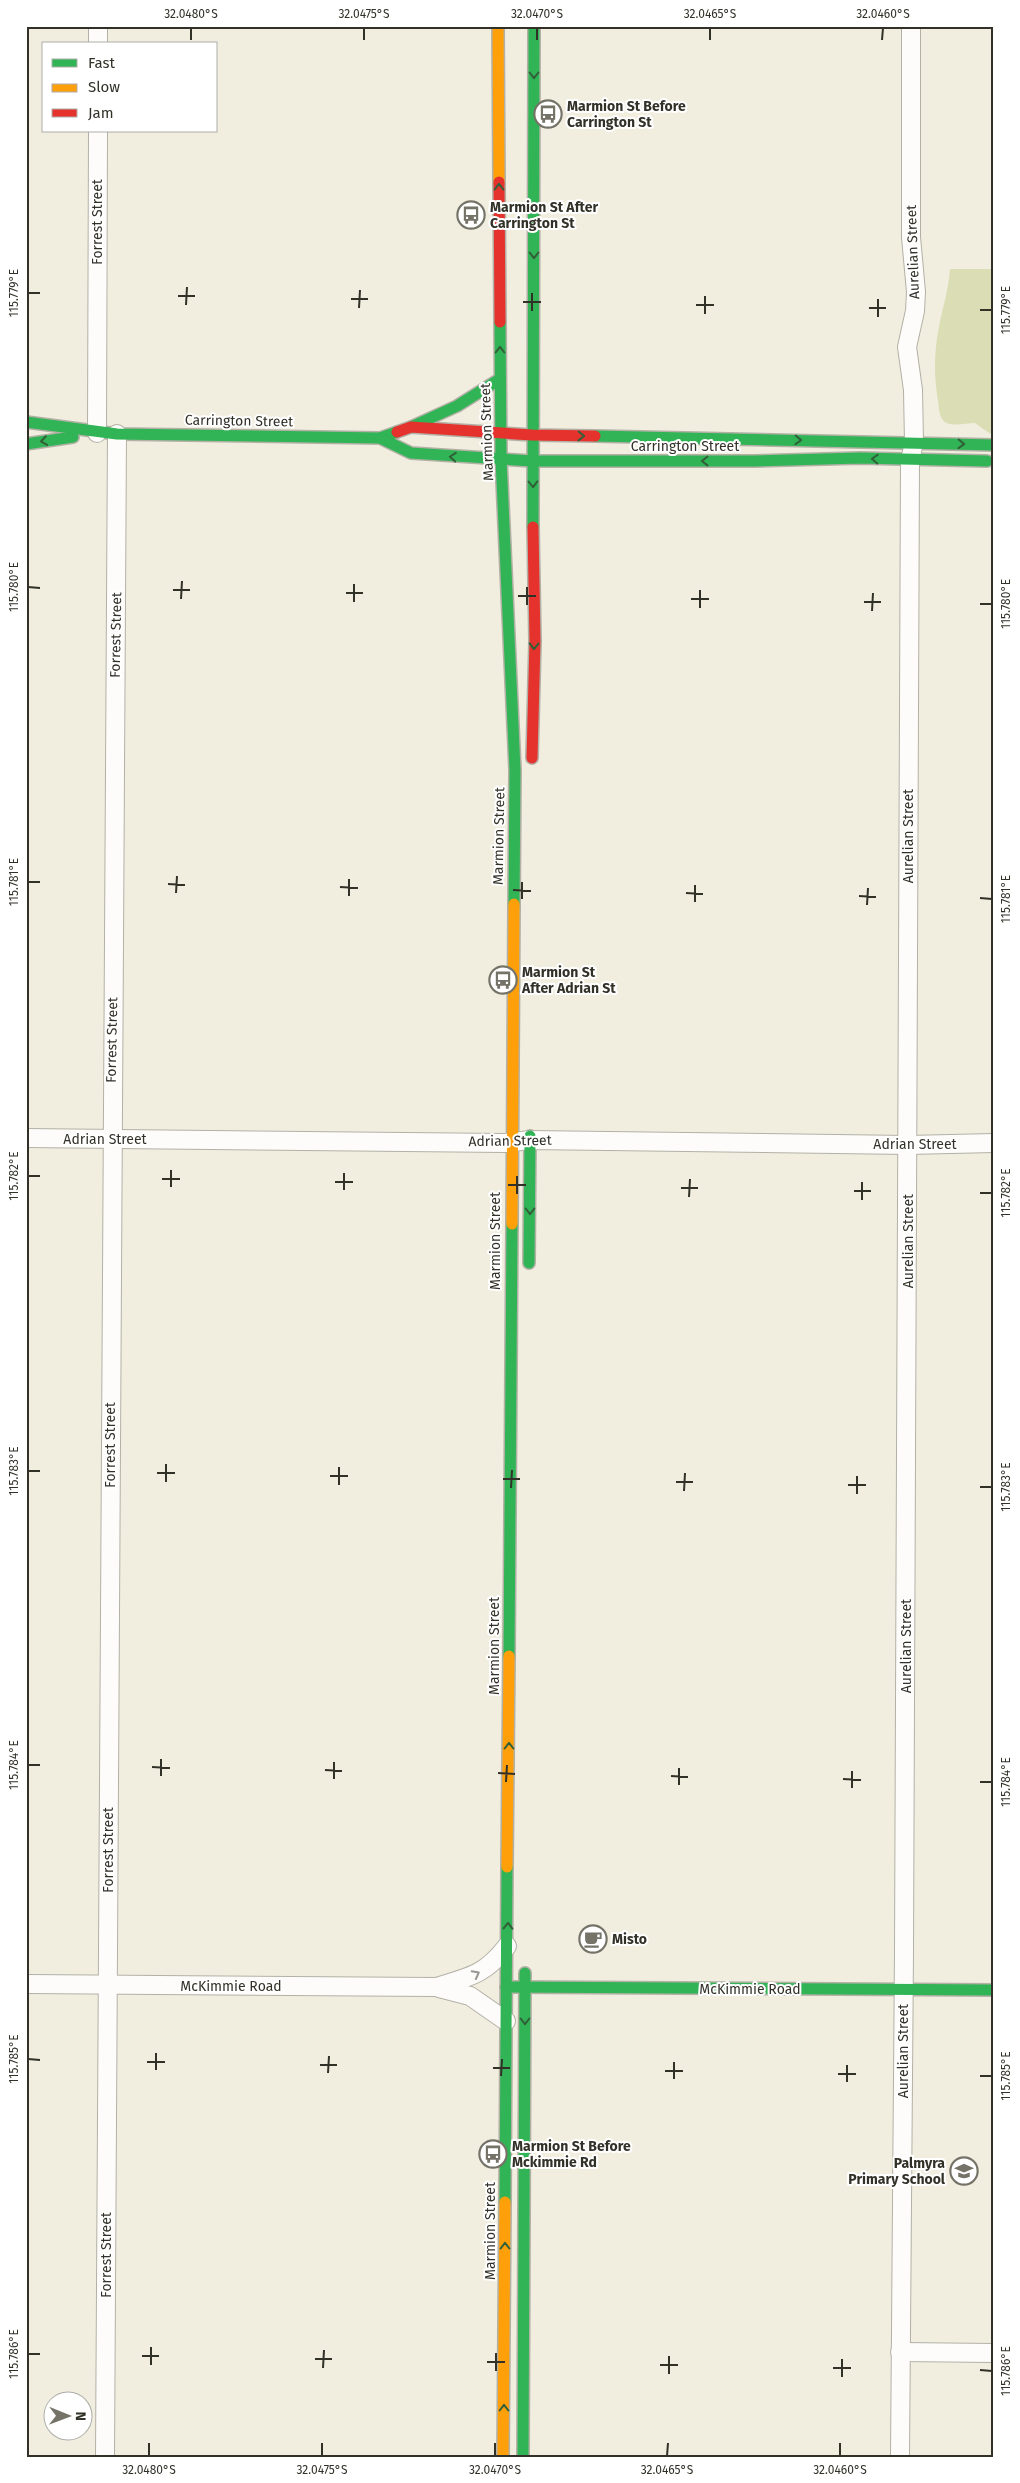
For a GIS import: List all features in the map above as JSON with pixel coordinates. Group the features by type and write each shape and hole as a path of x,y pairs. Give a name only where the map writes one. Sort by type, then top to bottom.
{"main road":[{"name":"Marmion Street","path":"498,26 501,459 515,770 503,2457"},
{"path":"532,775 534,641 532,435 534,26"},
{"path":"411,427 457,406 500,379"},
{"name":"Carrington Street","path":"26,422 97,434"},
{"name":"Carrington Street","path":"26,444 97,434 380,438 411,427 532,435 994,445"},
{"name":"Carrington Street","path":"380,438 411,453 532,461 754,462 860,458 994,461"},
{"path":"529,1276 530,1132"},
{"path":"523,2457 525,1957"},
{"name":"McKimmie Road","path":"506,1987 994,1990"}],"street":[{"path":"98,26 98,42"},
{"name":"Aurelian Street","path":"900,2457 910,460 914,443 913,390 908,347 915,312 916,292 911,238 911,26"},
{"name":"Forrest Street","path":"97,434 98,132"},
{"name":"Forrest Street","path":"105,2457 111,1139 117,434"},
{"name":"Adrian Street","path":"26,1138 511,1142 530,1132 908,1145 994,1143"},
{"name":"McKimmie Road","path":"436,1987 477,1975 498,1957 507,1946"},
{"name":"McKimmie Road","path":"26,1984 436,1987 470,1996 506,2021"},
{"path":"900,2352 994,2353"}],"green space":[{"path":"950,269 994,269 994,434 989,433 975,423 955,425 945,422 940,413 935,375 936,349"}],"traffic: fast":[{"path":"533,527 534,26"},
{"path":"500,322 501,459 515,770 514,904"},
{"path":"411,427 457,406 500,379"},
{"path":"26,422 117,434 380,438 397,432"},
{"path":"595,436 994,445"},
{"path":"26,444 73,437"},
{"path":"380,438 411,453 532,461 754,461 860,458 987,461"},
{"path":"529,1263 530,1136"},
{"path":"509,1656 512,1224"},
{"path":"505,2202 507,1867"},
{"path":"523,2457 525,1973"},
{"path":"506,1987 994,1990"}],"traffic: slow":[{"path":"498,26 499,182"},
{"path":"512,1224 514,904"},
{"path":"507,1867 509,1656"},
{"path":"503,2457 505,2202"}],"traffic: jam":[{"path":"499,182 500,322"},
{"path":"397,432 411,427 532,435 595,436"},
{"path":"532,758 535,641 533,527"}],"place":[{"name":"Marmion St Before Carrington St","path":"548,114"},
{"name":"Marmion St After Carrington St","path":"471,215"},
{"name":"Marmion St After Adrian St","path":"503,980"},
{"name":"Misto","path":"593,1939"},
{"name":"Marmion St Before Mckimmie Rd","path":"493,2154"},
{"name":"Palmyra Primary School","path":"964,2171"}]}
